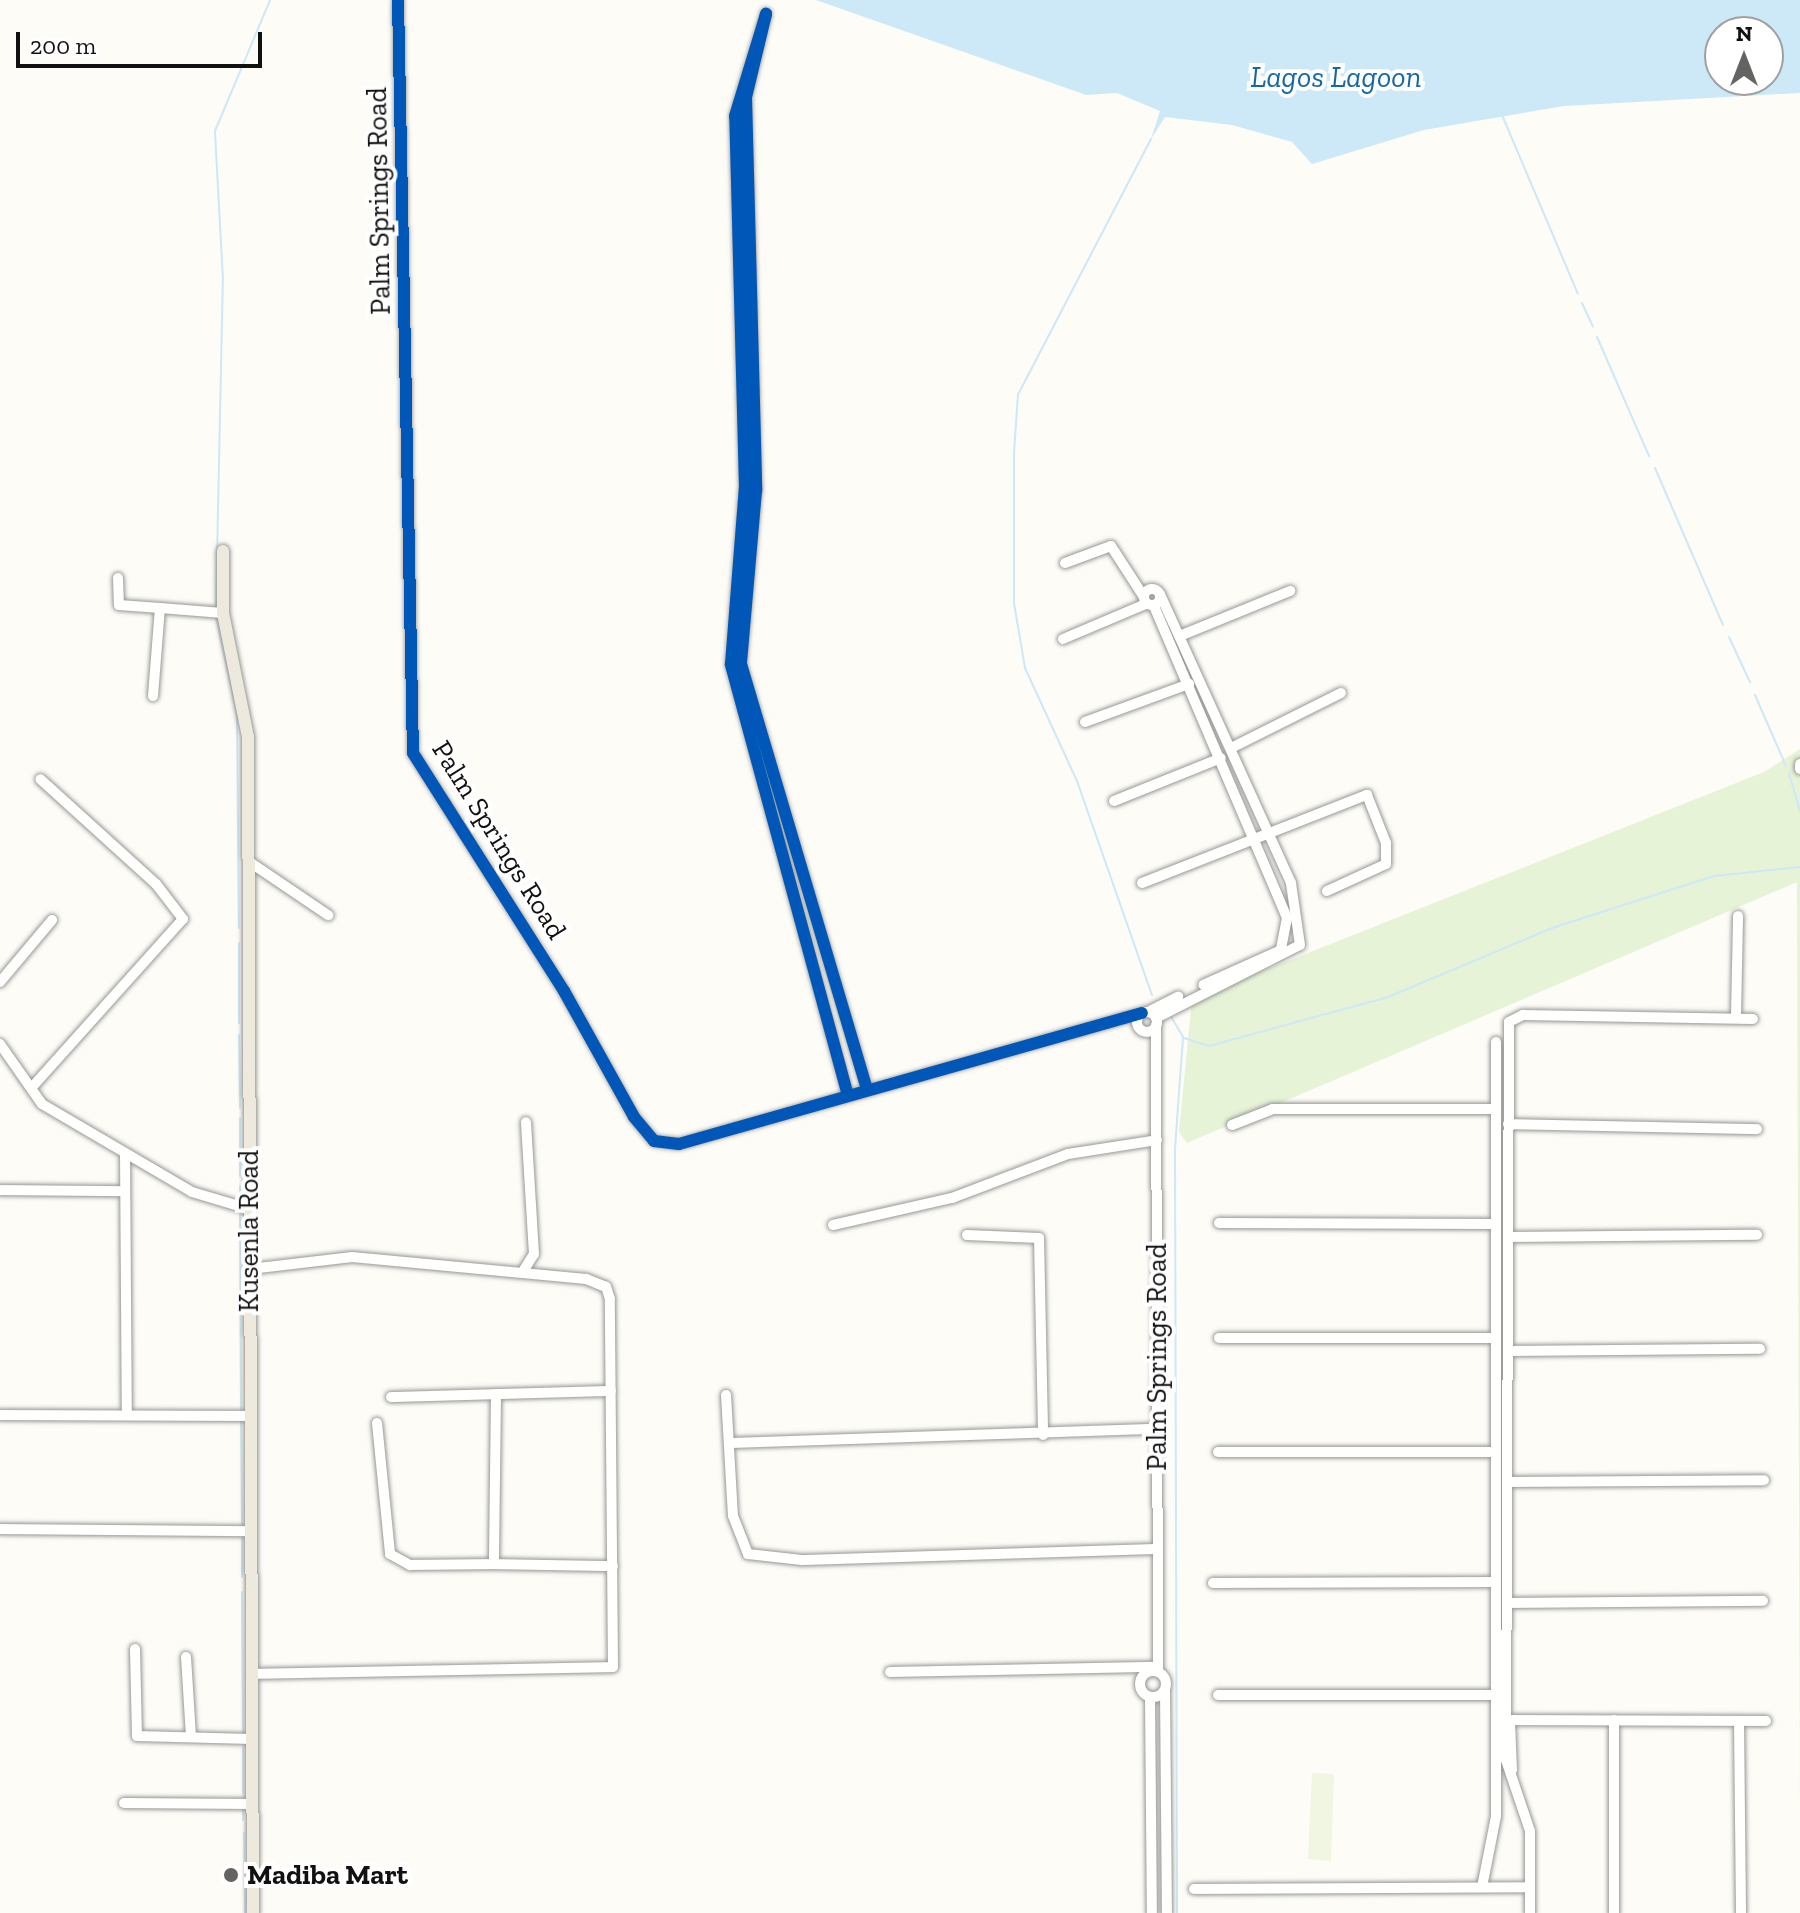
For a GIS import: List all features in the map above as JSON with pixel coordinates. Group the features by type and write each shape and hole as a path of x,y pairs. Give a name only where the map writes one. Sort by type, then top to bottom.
{"main road":[{"name":"Kusenla Road","path":"223,551 217,612 246,710 253,1913"}],"street":[{"name":"Palm Springs Road","path":"398,0 417,765 654,1141 679,1144 847,1092 1121,1016 1151,1017 1155,1042 1157,1140 1158,1669"},
{"path":"847,1092 731,664 745,488 735,116 766,14 746,97 756,491 741,664 866,1087"},
{"path":"1065,563 1111,546 1136,585 1182,635 1291,883 1300,945 1151,1017 1141,1028"},
{"path":"118,578 119,605 217,612"},
{"path":"1182,635 1290,591"},
{"path":"1063,639 1151,598"},
{"path":"1141,1028 1151,1017 1281,950 1287,918 1151,598"},
{"path":"153,696 160,608"},
{"path":"1085,722 1189,684"},
{"path":"1231,748 1341,693"},
{"path":"1114,801 1221,758"},
{"path":"34,1085 183,919 156,884 40,779"},
{"path":"1142,883 1266,830 1367,795 1386,843 1386,864 1327,891"},
{"path":"248,861 328,915"},
{"path":"1736,1015 1738,916"},
{"path":"0,982 52,920"},
{"path":"1530,1913 1530,1831 1512,1770 1509,1720 1508,1124 1514,1016 1736,1015 1753,1019"},
{"path":"1121,1016 1141,1028 1155,1042"},
{"path":"1482,1887 1496,1816 1496,1042"},
{"path":"0,1044 34,1085 42,1104 192,1192 249,1209"},
{"path":"836,1052 856,1046"},
{"path":"1232,1125 1273,1109 1496,1109"},
{"path":"522,1273 534,1254 526,1122"},
{"path":"1508,1124 1757,1129"},
{"path":"833,1225 952,1198 1068,1154 1157,1140"},
{"path":"125,1154 127,1415"},
{"path":"0,1190 125,1191"},
{"path":"1219,1223 1496,1224"},
{"path":"967,1235 1039,1238 1043,1435"},
{"path":"1508,1237 1757,1235"},
{"path":"250,1269 352,1257 522,1273 606,1287 617,1660 605,1672 252,1674"},
{"path":"1219,1338 1496,1338"},
{"path":"1509,1351 1760,1349"},
{"path":"391,1397 611,1391"},
{"path":"494,1564 496,1394"},
{"path":"726,1395 736,1532 741,1547 760,1558 1158,1549"},
{"path":"0,1415 251,1416"},
{"path":"377,1423 379,1504 390,1554 410,1565 613,1566"},
{"path":"729,1443 1158,1429"},
{"path":"1218,1452 1496,1452"},
{"path":"1509,1482 1764,1480"},
{"path":"0,1529 251,1531"},
{"path":"1213,1583 1496,1582"},
{"path":"1509,1603 1763,1601"},
{"path":"135,1649 137,1736 252,1739"},
{"path":"186,1657 191,1737"},
{"path":"890,1672 1158,1669"},
{"path":"1158,1669 1165,1690 1167,1913"},
{"path":"1152,1913 1150,1697 1141,1680 1158,1669"},
{"path":"1150,1697 1165,1690"},
{"path":"1218,1695 1496,1695"},
{"path":"1509,1720 1766,1721"},
{"path":"1614,1720 1614,1913"},
{"path":"1739,1721 1741,1913"},
{"path":"124,1803 253,1804"},
{"path":"1194,1889 1530,1887"}],"green space":[{"path":"1800,749 1800,1823 1797,882 1187,1143 1179,1132 1192,999 1764,772"},
{"path":"1312,1773 1334,1774 1331,1861 1308,1859"}],"water":[{"name":"Lagos Lagoon","path":"816,0 1800,0 1800,93 1784,94 1784,16 1704,16 1704,96 1746,96 1564,106 1424,130 1312,164 1292,142 1232,125 1165,117 1151,139 1160,111 1117,93 1086,95"}],"waterway":[{"path":"216,606 223,280 215,131 270,0"},
{"path":"1502,115 1578,294"},
{"path":"1151,139 1018,394 1014,453 1014,603 1025,668 1077,781 1152,995"},
{"path":"1582,303 1593,327"},
{"path":"1597,337 1649,456"},
{"path":"1655,468 1723,625"},
{"path":"216,617 237,714 239,928"},
{"path":"1729,637 1750,682"},
{"path":"1755,695 1786,766"},
{"path":"1789,773 1800,811"},
{"path":"1184,1038 1209,1046 1388,997 1552,928 1714,876 1800,867"},
{"path":"239,943 239,1023"},
{"path":"1170,1015 1183,1037 1175,1148 1177,1913"},
{"path":"239,1035 240,1108"},
{"path":"240,1118 240,1176"},
{"path":"240,1186 240,1200"},
{"path":"240,1214 241,1409"},
{"path":"241,1422 242,1524"},
{"path":"242,1537 242,1577"},
{"path":"242,1592 243,1737"},
{"path":"243,1748 243,1793"},
{"path":"243,1810 243,1820"},
{"path":"244,1833 245,1913"}],"cycle path":[{"path":"398,0 413,753 564,991 634,1117 654,1141 679,1144 1142,1013"},
{"path":"847,1092 731,664 745,488 735,116 766,14 746,97 756,491 741,664 866,1087"}],"place":[{"name":"Madiba Mart","path":"231,1875"}]}
